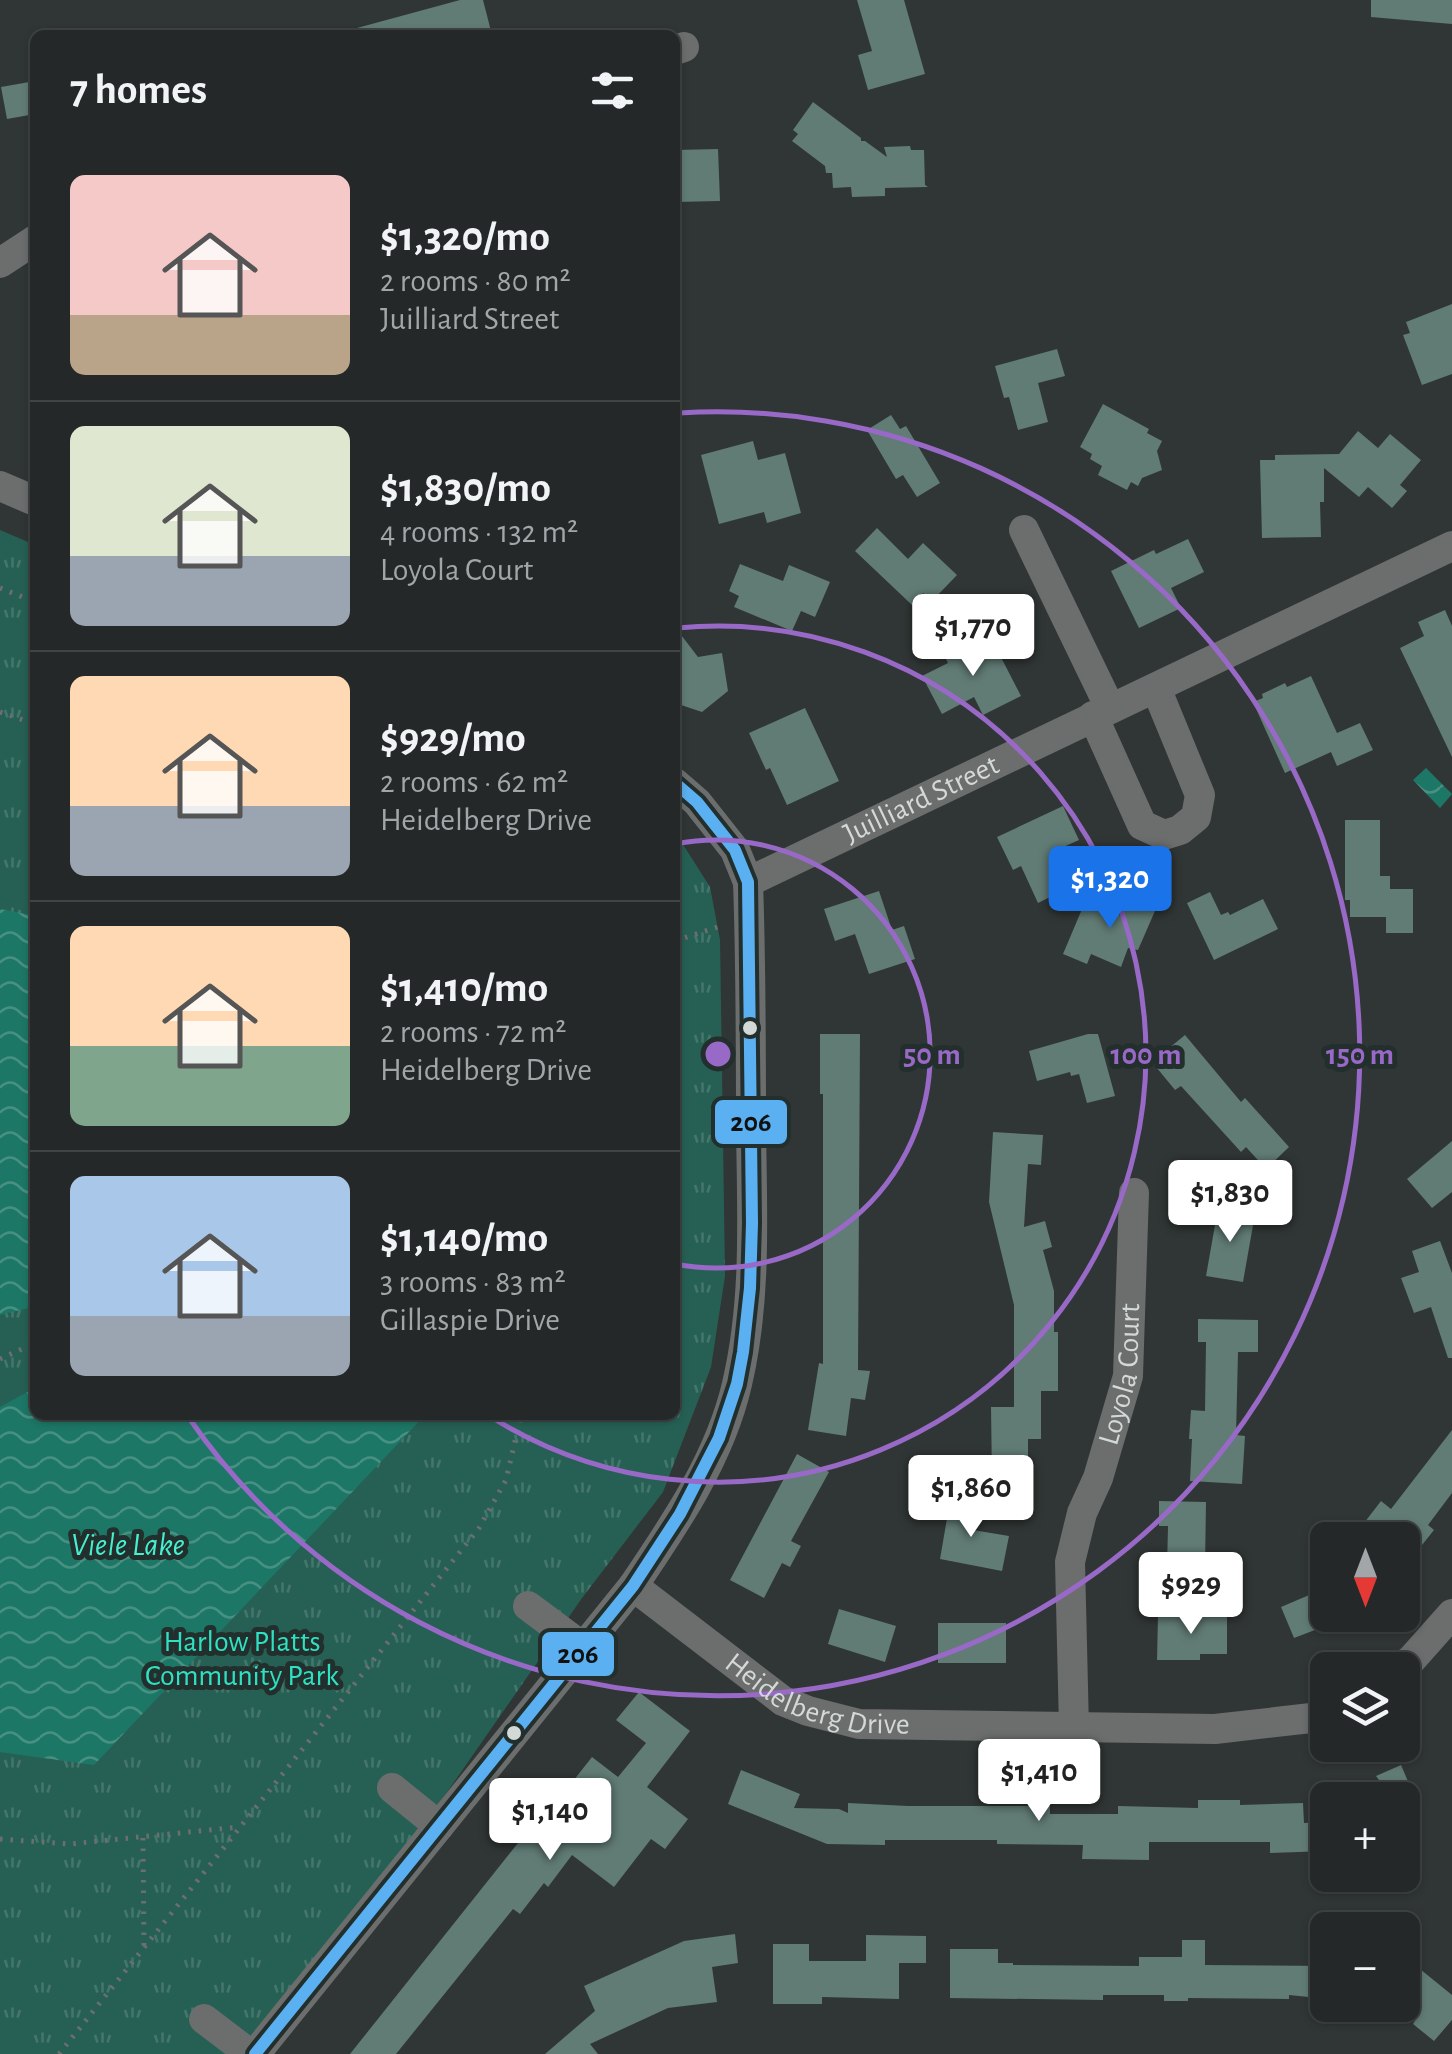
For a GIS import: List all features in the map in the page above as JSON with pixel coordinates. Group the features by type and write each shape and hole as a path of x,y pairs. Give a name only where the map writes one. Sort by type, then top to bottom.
{"street":[{"path":"0,262 30,243"},
{"path":"0,486 30,499"},
{"path":"1024,530 1102,712 1142,825 1164,835 1180,830 1196,816 1200,795 1156,688"},
{"name":"Juilliard Street","path":"748,882 1452,546"},
{"path":"204,2019 253,2054 632,1586 679,1518 716,1444 737,1386 750,1306 753,1245 748,882 735,850 680,788"},
{"name":"Loyola Court","path":"1074,1728 1070,1562 1082,1513 1098,1478 1128,1376 1134,1193"},
{"name":"Heidelberg Drive","path":"632,1586 784,1700 859,1724 1215,1728 1310,1718"},
{"path":"528,1606 583,1647"},
{"path":"1418,1652 1452,1614"},
{"path":"392,1788 439,1826"}],"path":[{"path":"0,588 30,600"},
{"path":"0,712 30,722"},
{"path":"680,939 726,924"},
{"path":"0,1359 30,1345"},
{"path":"60,2054 480,1528 506,1480 520,1420"},
{"path":"0,1839 70,1844 239,1827"},
{"path":"143,1838 144,1949"}],"green space":[{"name":"Harlow Platts Community Park","path":"0,530 30,543 30,1420 680,1420 680,840 710,887 720,940 725,1276 711,1367 663,1492 582,1598 322,1972 249,2054 0,2054"}],"water":[{"path":"1426,768 1452,794 1440,808 1413,780"},
{"path":"0,909 30,915 30,1306 0,1315"},
{"name":"Viele Lake","path":"30,1391 30,1420 420,1420 94,1765 0,1752 0,1407"}],"building":[{"path":"460,0 483,0 491,30 357,30"},
{"path":"857,0 904,0 925,74 868,90 858,55 872,51"},
{"path":"1371,0 1452,0 1452,24 1371,17"},
{"path":"30,82 30,115 7,119 1,87"},
{"path":"813,102 887,157 884,147 924,150 928,187 885,188 885,196 852,197 851,187 833,188 832,173 826,173 825,166 792,141 798,134 793,130"},
{"path":"718,149 720,201 680,202 680,150"},
{"path":"1452,304 1452,374 1422,385 1403,335 1410,333 1406,322"},
{"path":"1057,349 1065,376 1038,383 1048,422 1018,430 995,366"},
{"path":"1103,404 1149,429 1147,433 1162,441 1157,451 1162,470 1142,478 1138,486 1131,482 1127,490 1098,475 1102,466 1080,447"},
{"path":"891,415 900,429 906,426 940,483 917,497 903,475 896,479 867,430"},
{"path":"1358,431 1378,448 1390,434 1421,460 1400,485 1407,491 1392,508 1368,487 1359,497 1324,468 1321,537 1262,538 1260,460 1275,460 1275,455 1339,454"},
{"path":"753,441 758,460 785,453 801,513 767,523 764,512 719,524 701,455"},
{"path":"877,528 908,559 923,543 957,575 932,601 923,593 912,605 855,551"},
{"path":"1188,539 1204,572 1171,588 1181,608 1139,628 1111,571"},
{"path":"740,564 783,581 789,565 830,582 815,617 801,611 792,631 734,607 739,596 729,591"},
{"path":"1445,610 1452,626 1452,757 1400,648 1424,636 1418,622"},
{"path":"680,634 698,657 722,653 728,691 702,712 680,705"},
{"path":"989,634 1021,696 983,715 974,697 942,714 922,676 948,663 945,657"},
{"path":"1311,676 1337,733 1360,723 1373,750 1337,766 1331,752 1285,773 1253,702 1285,683 1287,687"},
{"path":"805,708 839,781 787,805 749,733"},
{"path":"1063,806 1079,840 1050,853 1066,889 1038,903 1021,866 1013,870 997,837"},
{"path":"1345,820 1380,820 1380,876 1390,876 1390,889 1413,889 1413,933 1386,933 1386,917 1350,917 1350,900 1345,900"},
{"path":"879,891 892,930 904,926 915,959 869,974 855,934 835,941 824,909"},
{"path":"1210,892 1221,915 1230,915 1263,899 1278,929 1214,960 1187,903"},
{"path":"1131,893 1158,904 1138,950 1128,948 1121,967 1091,954 1087,964 1063,954 1085,902 1122,916"},
{"path":"820,1034 860,1034 858,1370 870,1371 865,1400 851,1398 846,1436 808,1430 819,1363 823,1364"},
{"path":"1098,1034 1115,1096 1087,1103 1079,1074 1071,1076 1070,1072 1037,1081 1029,1051"},
{"path":"1185,1035 1241,1102 1245,1098 1289,1147 1266,1169 1246,1147 1241,1152 1181,1086 1175,1090 1152,1062"},
{"path":"993,1132 1043,1135 1041,1165 1028,1164 1024,1227 1045,1221 1052,1247 1043,1250 1054,1291 1058,1391 1041,1391 1041,1439 1028,1439 1028,1481 992,1481 991,1407 1014,1407 1014,1305 989,1202"},
{"path":"1452,1141 1452,1192 1432,1208 1407,1179"},
{"path":"1218,1208 1255,1214 1243,1282 1206,1276"},
{"path":"1440,1241 1452,1273 1452,1358 1448,1358 1431,1307 1414,1313 1401,1278 1419,1272 1412,1251"},
{"path":"1198,1319 1258,1320 1258,1352 1238,1352 1236,1435 1245,1436 1242,1484 1190,1481 1191,1410 1205,1411 1206,1342 1198,1342"},
{"path":"1452,1430 1452,1493 1428,1525 1434,1530 1420,1548 1420,1522 1365,1522 1381,1501 1391,1509"},
{"path":"797,1454 829,1472 791,1541 801,1546 790,1567 782,1563 764,1598 730,1580"},
{"path":"950,1501 978,1506 973,1530 1009,1536 1002,1571 940,1559"},
{"path":"1159,1501 1206,1502 1205,1569 1167,1569 1168,1526 1159,1526"},
{"path":"1310,1595 1310,1632 1294,1638 1281,1607"},
{"path":"839,1609 896,1626 885,1662 828,1644"},
{"path":"1158,1615 1227,1616 1227,1654 1200,1654 1200,1660 1157,1660"},
{"path":"938,1623 1006,1623 1006,1663 938,1663"},
{"path":"639,1692 690,1731 647,1787 688,1819 665,1849 651,1839 614,1887 572,1855 548,1887 544,1883 520,1914 513,1909 396,2054 350,2054 522,1838 518,1835 534,1815 544,1818 592,1757 618,1777 646,1743 616,1720"},
{"path":"1401,1765 1408,1782 1374,1782 1379,1780 1376,1776"},
{"path":"741,1770 800,1794 794,1808 839,1809 848,1813 848,1803 1050,1806 1050,1814 1118,1814 1118,1806 1198,1808 1198,1800 1240,1800 1240,1805 1303,1803 1304,1823 1310,1823 1310,1852 1270,1853 1270,1842 1149,1842 1149,1860 1082,1859 1083,1845 997,1844 997,1840 827,1844 728,1804"},
{"path":"735,1934 738,1963 712,1967 717,2002 668,2008 590,2044 598,2054 545,2054 595,2011 584,1986 684,1941"},
{"path":"866,1935 926,1936 926,1963 899,1963 899,1999 822,1997 822,2004 773,2004 773,1944 809,1944 809,1961 866,1961"},
{"path":"1182,1940 1205,1940 1205,1965 1310,1966 1310,1997 1188,2001 1164,2001 1164,1995 1103,1995 1103,2000 950,1998 950,1949 998,1949 998,1963 1013,1965 1139,1966 1139,1957 1182,1957"},
{"path":"1420,1969 1452,1995 1452,2020 1434,2041 1413,2024 1420,2022"}],"transit line":[{"name":"206","path":"255,2054 633,1586 680,1514 719,1438 737,1384 750,1288 748,882 735,850 697,802 680,787"}]}
